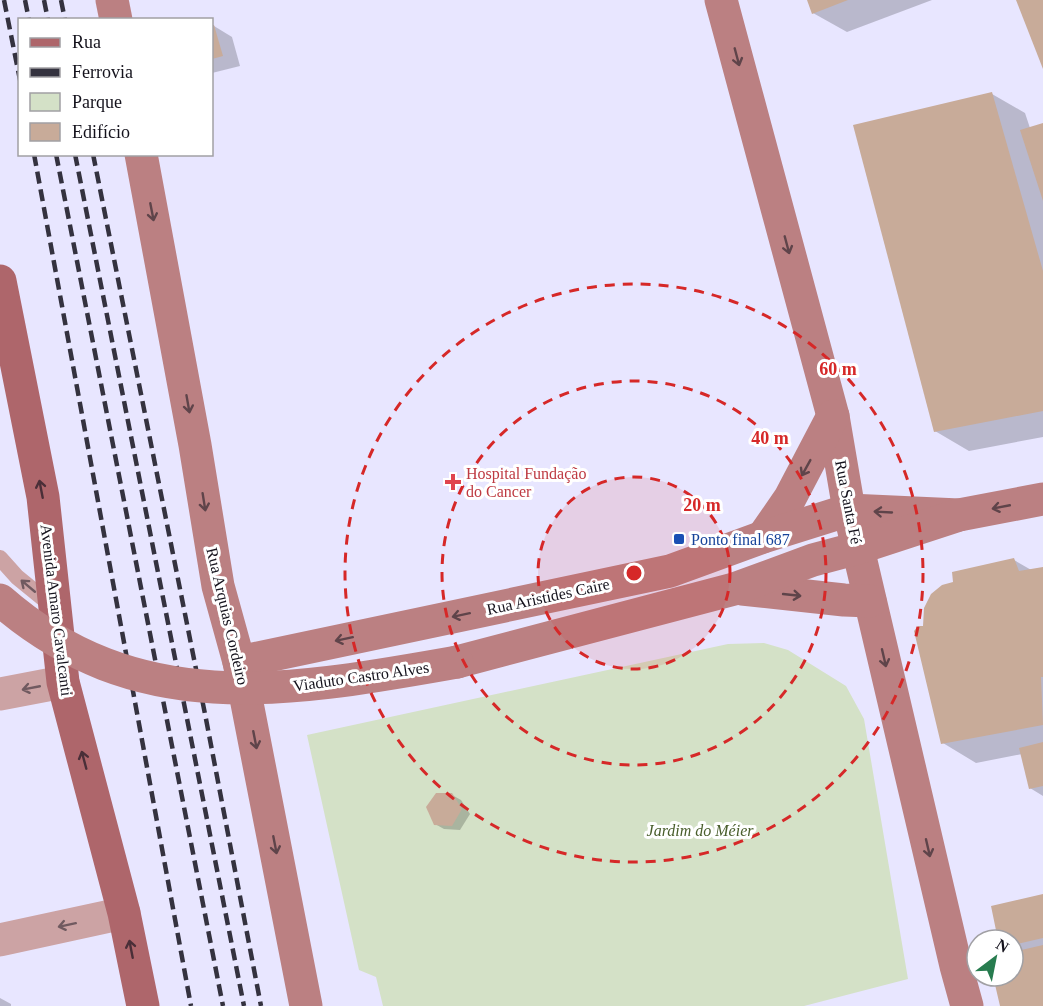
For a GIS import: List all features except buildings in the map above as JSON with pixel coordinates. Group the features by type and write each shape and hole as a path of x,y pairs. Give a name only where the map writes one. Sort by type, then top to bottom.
{"main road":[{"name":"Avenida Amaro Cavalcanti","path":"0,281 43,496 63,682 124,913 143,1006"}],"street":[{"path":"112,0 116,18"},
{"name":"Rua Santa Fé","path":"721,0 833,416 849,510 967,1006"},
{"name":"Rua Arquias Cordeiro","path":"141,156 193,433 218,586 239,662 306,1006"},
{"path":"763,537 790,498 833,416"},
{"name":"Rua Aristides Caire","path":"858,548 959,515 1043,499"},
{"path":"813,560 849,510"},
{"name":"Rua Aristides Caire","path":"239,662 670,571 763,537 849,510 959,515"},
{"name":"Viaduto Castro Alves","path":"0,600 15,613 75,653 137,675 190,686 257,689 395,673 457,662 734,589 813,560 858,548"},
{"name":"Viaduto Castro Alves","path":"734,589 870,601"},
{"path":"0,694 63,682"},
{"path":"0,940 124,913"}],"lane":[{"path":"1,557 17,577 56,609"}],"green space":[{"name":"Jardim do Méier","path":"764,643 788,650 846,686 864,719 908,979 804,1006 383,1006 376,977 359,970 307,735 728,644"}],"railway":[{"path":"4,0 18,70"},
{"path":"25,0 29,18"},
{"path":"44,0 48,18"},
{"path":"61,0 65,18"},
{"path":"34,156 191,1006"},
{"path":"56,156 223,1006"},
{"path":"75,156 244,1006"},
{"path":"93,156 261,1006"}],"place":[{"name":"Hospital Fundação do Cancer","path":"453,482"},
{"name":"Ponto final 687","path":"679,539"}]}
